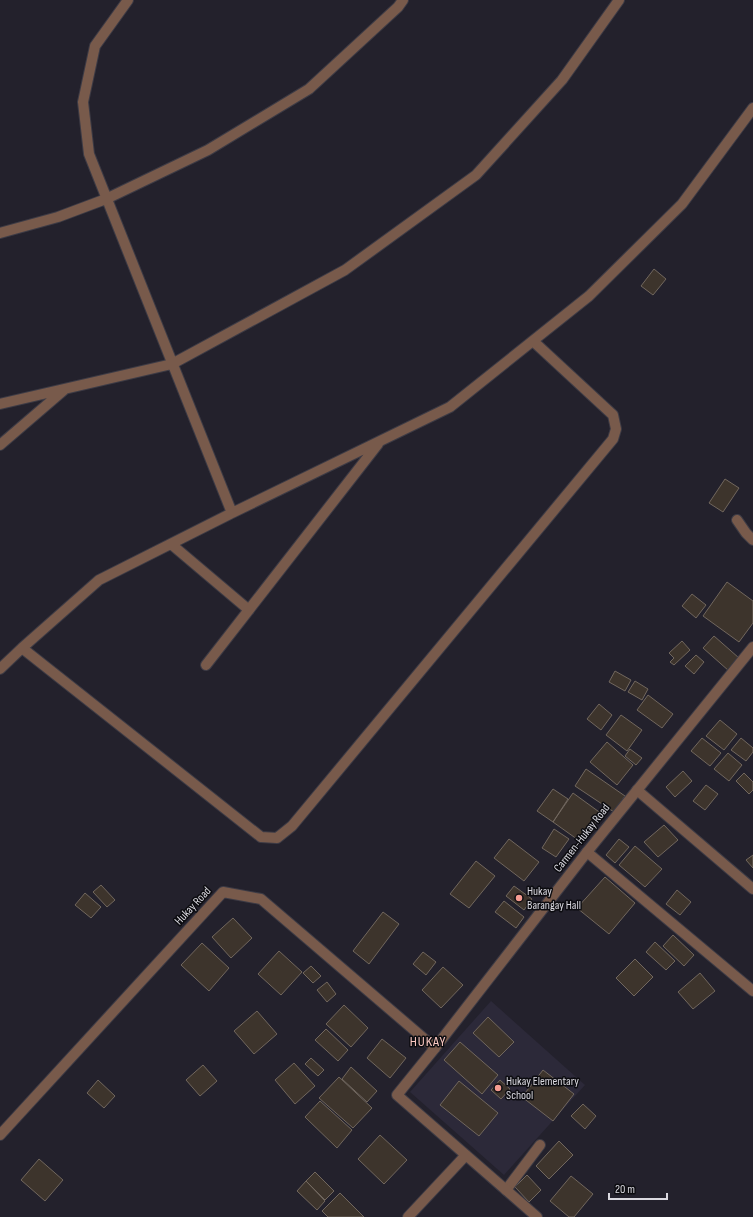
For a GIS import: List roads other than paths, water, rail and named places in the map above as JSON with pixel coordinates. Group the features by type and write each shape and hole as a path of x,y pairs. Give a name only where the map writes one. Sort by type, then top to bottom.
{"street":[{"path":"128,0 95,46 83,102 88,154 232,513"},
{"path":"0,233 58,217 106,199 208,150 309,89 398,7 403,0"},
{"path":"0,404 172,364 345,270 476,175 562,80 619,0"},
{"path":"0,669 100,580 232,513 450,407 589,296 682,204 753,108"},
{"path":"22,648 261,837 277,838 292,826 613,439 616,429 613,415 533,341"},
{"path":"0,445 65,389"},
{"path":"206,664 380,441"},
{"path":"738,520 746,533 753,540"},
{"path":"171,544 249,610"},
{"name":"Carmen-Hukay Road","path":"466,1155 397,1095 587,852 753,647"},
{"path":"637,790 753,889"},
{"path":"587,852 753,991"},
{"name":"Hukay Road","path":"0,1135 223,892 261,900 435,1048"},
{"path":"506,1190 540,1145"},
{"path":"408,1217 466,1155 537,1217"}],"place":[{"name":"Hukay Barangay Hall","path":"519,898"},
{"name":"Hukay Elementary School","path":"498,1088"}],"district":[{"name":"HUKAY","path":"428,1041"}]}
